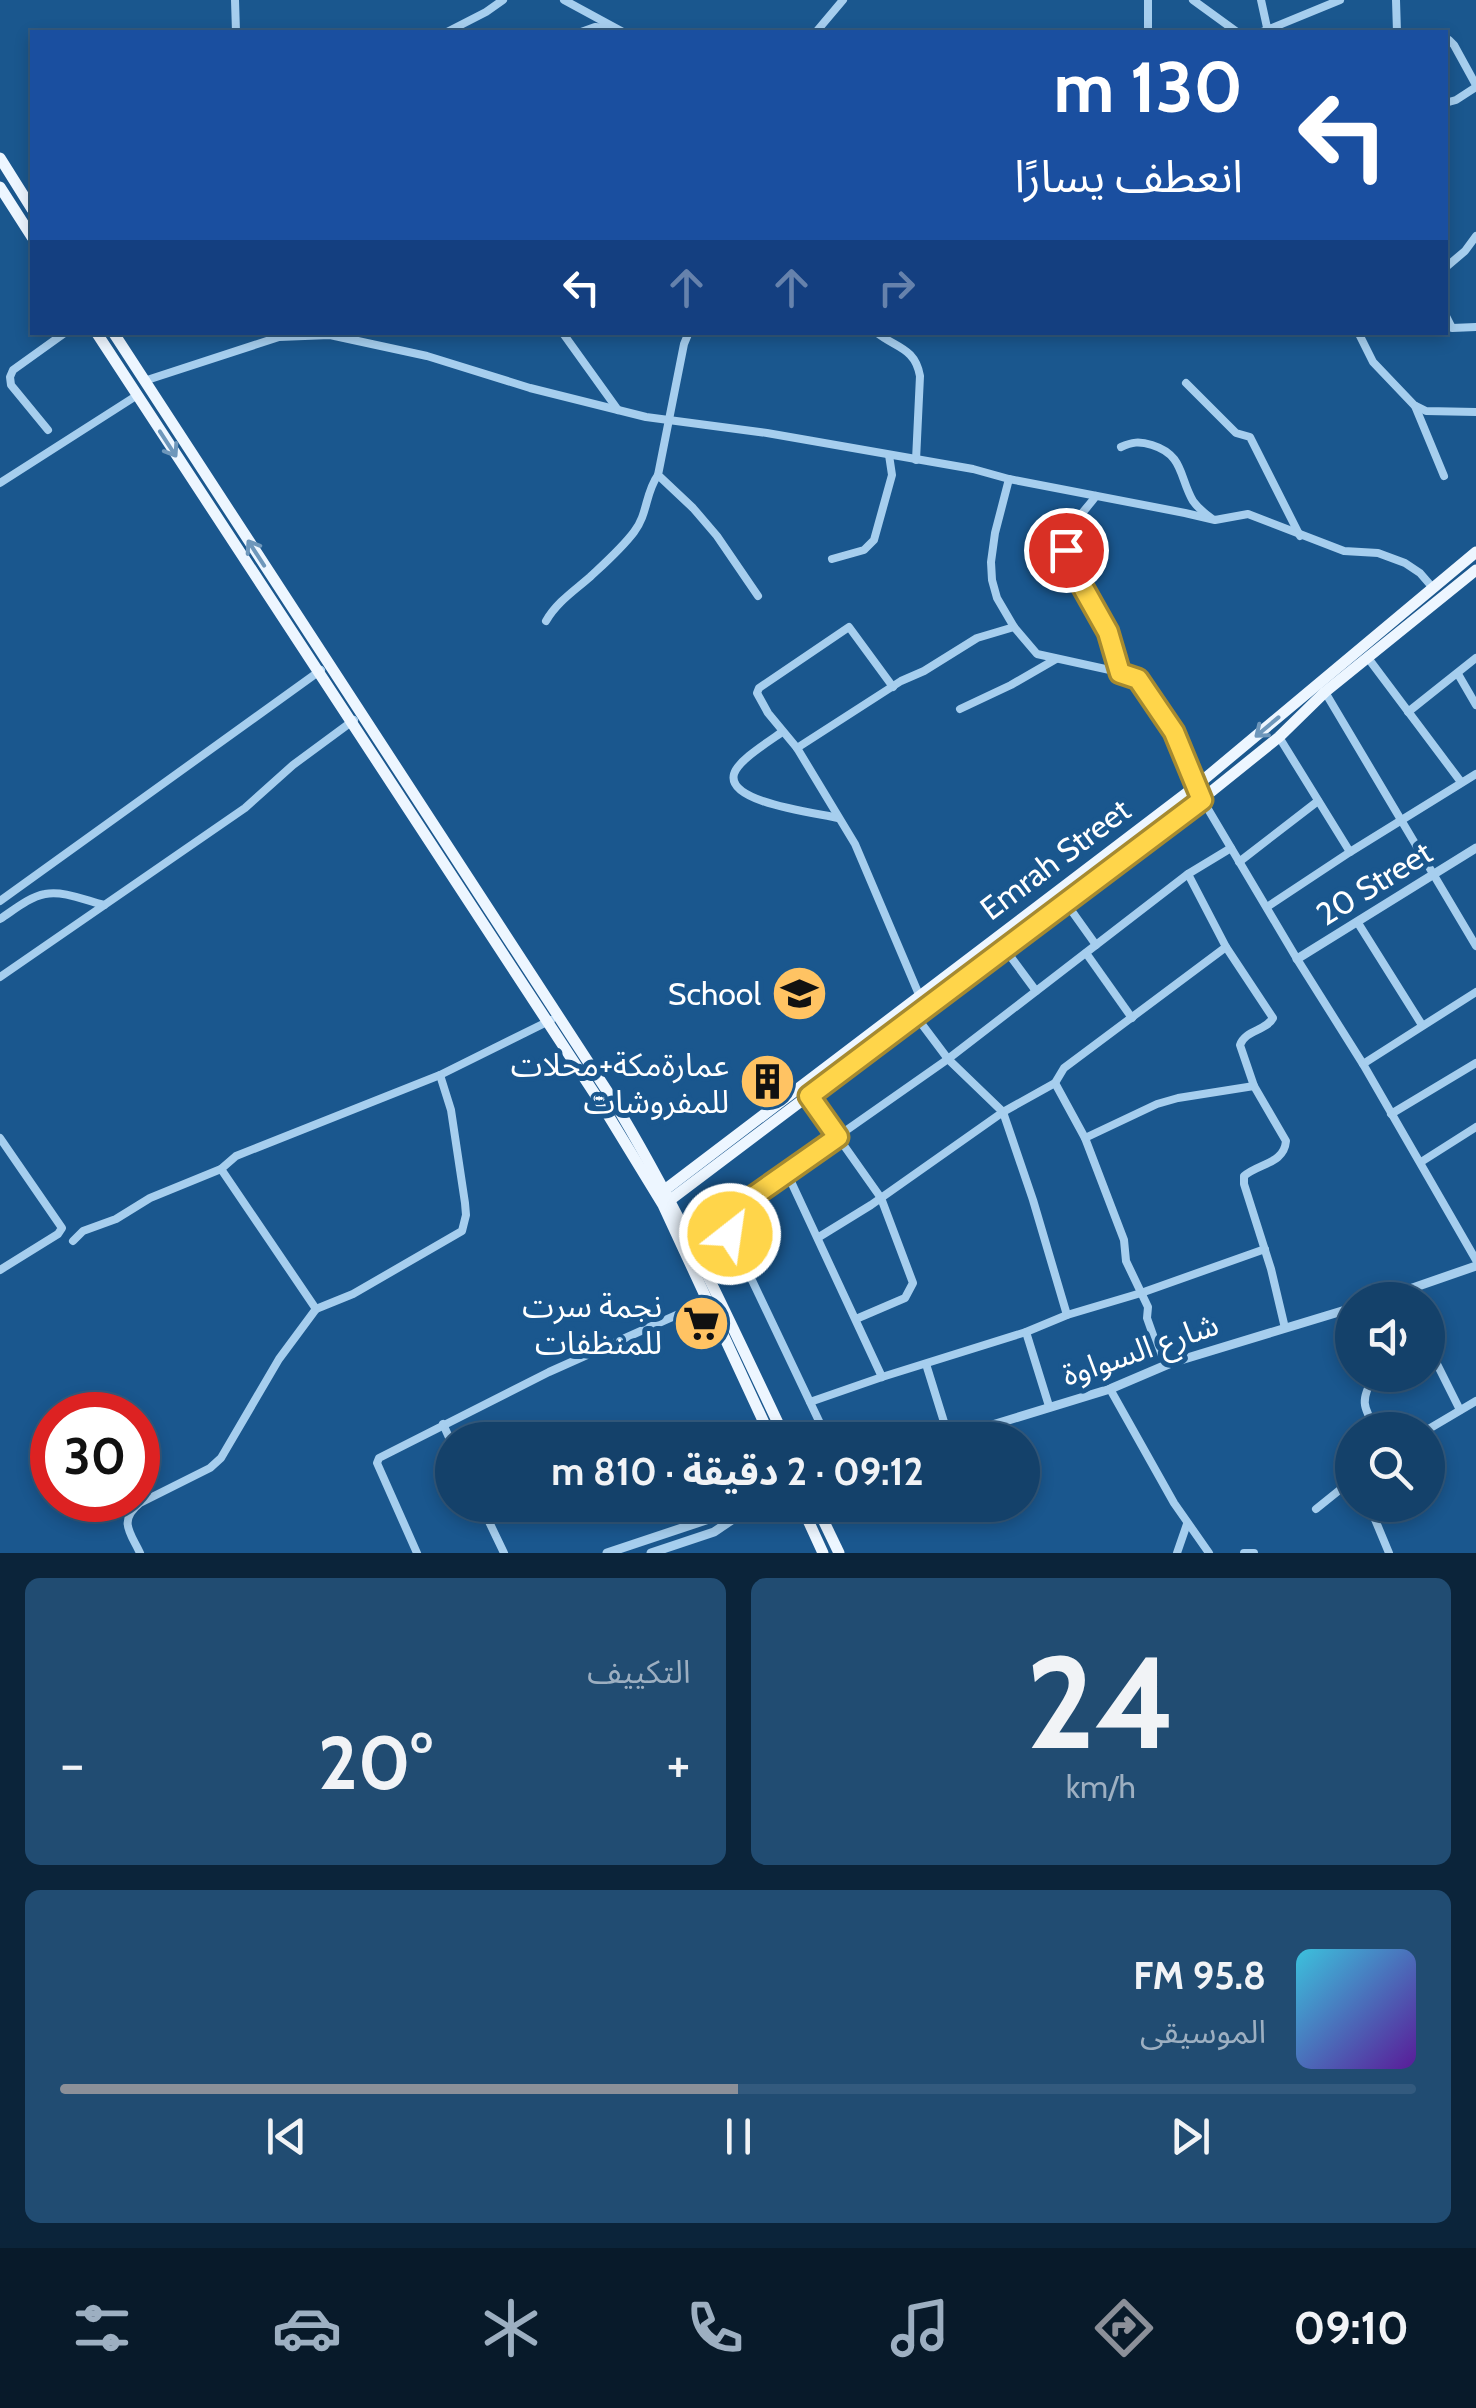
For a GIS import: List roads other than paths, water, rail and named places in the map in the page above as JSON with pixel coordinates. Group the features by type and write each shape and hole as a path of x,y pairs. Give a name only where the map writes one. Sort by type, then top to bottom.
{"main road":[{"path":"0,158 30,206"},
{"path":"0,187 30,235"},
{"path":"98,335 324,668"},
{"path":"115,335 356,718 553,1018 612,1097 777,1422"},
{"name":"Emrah Street","path":"664,1197 1196,786 1476,552"},
{"name":"Emrah Street","path":"664,1197 809,1096 1202,800 1476,570"},
{"path":"664,1197 764,1422"},
{"path":"809,1522 823,1553"},
{"path":"824,1522 839,1553"}],"street":[{"path":"235,0 236,30"},
{"path":"451,30 504,0"},
{"path":"564,0 619,30"},
{"path":"818,30 844,0"},
{"path":"1148,0 1148,30"},
{"path":"1193,0 1234,30"},
{"path":"1260,0 1266,30"},
{"path":"1271,30 1340,0"},
{"path":"1396,0 1397,30"},
{"path":"587,30 614,30"},
{"path":"1448,40 1476,86 1448,102"},
{"path":"1448,265 1476,236"},
{"path":"1448,320 1452,328 1476,327"},
{"path":"48,430 11,385 10,377 13,370 62,335"},
{"path":"143,381 279,335 330,335 426,356 619,411 973,469 1215,520 1248,514 1344,551 1378,553 1404,563 1433,588"},
{"path":"564,335 619,411"},
{"path":"546,621 564,597 634,533 644,517 649,492 658,475 688,335"},
{"path":"881,335 907,352 918,366 916,460"},
{"path":"1360,335 1373,362 1414,406 1444,476"},
{"path":"1364,342 1367,335"},
{"path":"1186,383 1236,433 1250,437 1300,536"},
{"path":"0,484 136,396"},
{"path":"1414,406 1426,411 1476,412"},
{"path":"1120,448 1142,442 1162,448 1179,465 1192,499 1215,520"},
{"path":"832,559 864,550 874,540 892,475 889,456"},
{"path":"658,475 717,536 758,596"},
{"path":"1009,479 991,562 997,598 1014,627 1037,654 1138,679 1174,732 1202,800 1363,1064 1476,1263 1434,1282"},
{"path":"1096,496 1063,541 1072,568 1108,632 1120,673"},
{"path":"796,748 977,638 1014,627"},
{"path":"892,687 853,630 846,628 758,688 760,699 796,748 855,844 920,997"},
{"path":"1368,658 1461,782"},
{"path":"1408,712 1476,658"},
{"path":"960,708 1056,659"},
{"path":"0,901 324,668"},
{"path":"1458,674 1476,706"},
{"path":"1326,692 1476,946"},
{"path":"0,977 245,808 356,718"},
{"path":"782,732 734,772 738,789 763,802 838,818"},
{"path":"1279,737 1350,852"},
{"path":"1267,907 1476,774"},
{"path":"1240,862 1318,802"},
{"path":"819,1422 726,1220 734,1210 948,1059 1188,874 1231,848"},
{"name":"20 Street","path":"1297,959 1476,848"},
{"path":"1188,874 1226,947 1273,1018 1241,1041 1254,1086 1286,1141 1285,1151 1279,1158 1251,1170 1244,1176 1244,1184 1285,1328"},
{"path":"0,918 46,894 104,905"},
{"path":"1066,904 1096,945"},
{"path":"1358,922 1422,1026"},
{"path":"1465,930 1476,923"},
{"path":"819,1238 1003,1112 1055,1083 1064,1068 1226,947"},
{"path":"1005,948 1036,991"},
{"path":"1086,953 1132,1018"},
{"path":"1363,1064 1476,992"},
{"path":"916,1016 948,1059 1003,1112 1068,1316"},
{"path":"73,1241 83,1231 150,1198 221,1169 236,1156 440,1075 553,1018"},
{"path":"1391,1114 1476,1063"},
{"path":"140,1553 127,1527 131,1511 216,1464 279,1359 316,1309 353,1294 462,1232 465,1203 451,1110 440,1075"},
{"path":"1055,1083 1085,1138 1124,1240 1126,1261 1148,1307 1147,1318 1159,1352 1171,1363"},
{"path":"1085,1138 1157,1104 1254,1086"},
{"path":"809,1096 881,1198 913,1283 905,1298 856,1319"},
{"path":"1420,1162 1476,1127"},
{"path":"0,1138 62,1228 0,1270"},
{"path":"221,1169 316,1309"},
{"path":"787,1174 882,1377"},
{"path":"810,1402 1265,1249"},
{"path":"447,1422 708,1301"},
{"name":"شارع السواوة","path":"999,1422 1110,1388 1171,1363 1335,1313"},
{"path":"1026,1332 1049,1406"},
{"path":"926,1364 941,1422"},
{"path":"1445,1380 1460,1410"},
{"path":"1110,1388 1188,1524 1209,1553"},
{"path":"1445,1419 1476,1401"},
{"path":"416,1553 377,1463 435,1428"},
{"path":"1316,1509 1335,1494"},
{"path":"489,1522 504,1553"},
{"path":"608,1553 702,1522"},
{"path":"651,1553 714,1532 728,1522"},
{"path":"1376,1522 1389,1553"},
{"path":"1177,1553 1188,1524"},
{"path":"1244,1553 1254,1553"}],"place":[{"name":"School","path":"800,993"},
{"name":"عمارةمكة+محلات للمفروشات","path":"768,1082"},
{"name":"نجمة سرت للمنظفات","path":"701,1323"}]}
